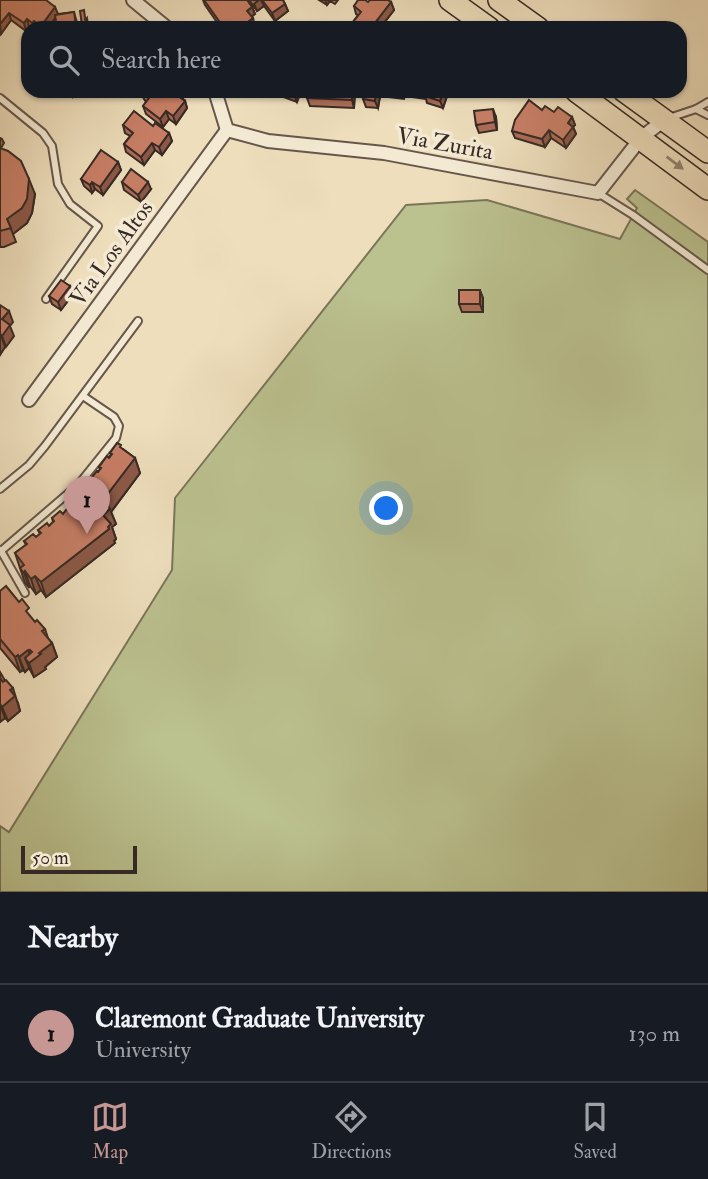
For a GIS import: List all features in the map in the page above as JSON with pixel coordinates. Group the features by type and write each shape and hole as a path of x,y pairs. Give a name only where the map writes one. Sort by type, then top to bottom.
{"main road":[{"path":"450,0 479,21"},
{"path":"499,0 528,21"},
{"path":"586,98 708,189"},
{"path":"634,98 708,152"}],"street":[{"path":"133,0 158,21"},
{"path":"217,98 227,130"},
{"path":"598,192 641,138 664,120"},
{"name":"Via Zurita","path":"227,130 268,141 384,153 598,192"},
{"name":"Via Los Altos","path":"29,400 227,130"}],"lane":[{"path":"0,98 43,133 52,146 58,184 70,204 98,226 46,299"},
{"path":"664,120 708,102"},
{"path":"696,109 708,115"},
{"path":"598,192 708,270"},
{"path":"0,489 29,465 45,446 138,321"},
{"path":"25,593 0,551 79,484 116,438 119,426 114,417 83,396"}],"green space":[{"path":"635,190 708,242 708,892 0,892 0,826 9,832 172,570 175,498 406,205 487,200 620,239 637,208 627,199"}],"building":[{"path":"0,0 46,0 55,7 45,21 21,21 9,13 0,24"},
{"path":"204,0 247,0 252,7 247,11 253,18 249,21 219,21"},
{"path":"262,0 283,0 285,4 272,13"},
{"path":"358,0 391,2 376,21 354,21 361,12 354,6"},
{"path":"84,10 85,21 81,21 80,11"},
{"path":"74,12 75,21 56,21 55,15"},
{"path":"149,98 181,98 185,101 173,116 166,111 160,119 143,106"},
{"path":"307,98 352,98 352,100"},
{"path":"529,100 542,110 545,106 554,112 558,107 572,117 568,123 573,127 563,140 549,130 542,139 512,131 515,120"},
{"path":"493,109 495,122 476,125 474,111"},
{"path":"134,111 153,126 155,123 169,133 159,147 152,143 141,157 124,144 133,133 123,125"},
{"path":"0,148 21,161 29,179 27,199 22,208 7,219 11,228 0,231"},
{"path":"101,150 118,162 100,187 81,179"},
{"path":"131,169 148,182 138,195 122,182"},
{"path":"61,280 70,286 58,302 49,296"},
{"path":"459,290 480,290 480,304 459,304"},
{"path":"0,305 9,311 2,319 10,325 0,337"},
{"path":"117,443 135,458 97,508 93,504 91,507 97,514 106,503 110,509 103,515 111,524 109,529 41,582 35,576 31,579 20,568 24,565 15,553 27,544 24,541 33,534 36,537 41,533 38,530 47,523 49,526 54,521 52,518 60,511 63,514 98,472 107,456 109,458"},
{"path":"6,586 19,602 22,599 29,608 26,611 45,629 42,631 52,643 29,663 25,658 32,652 30,650 15,657 0,639 0,591"},
{"path":"0,678 13,688 10,690 15,696 2,707 0,704"}],"place":[{"name":"Claremont Graduate University","path":"87,534"}]}
